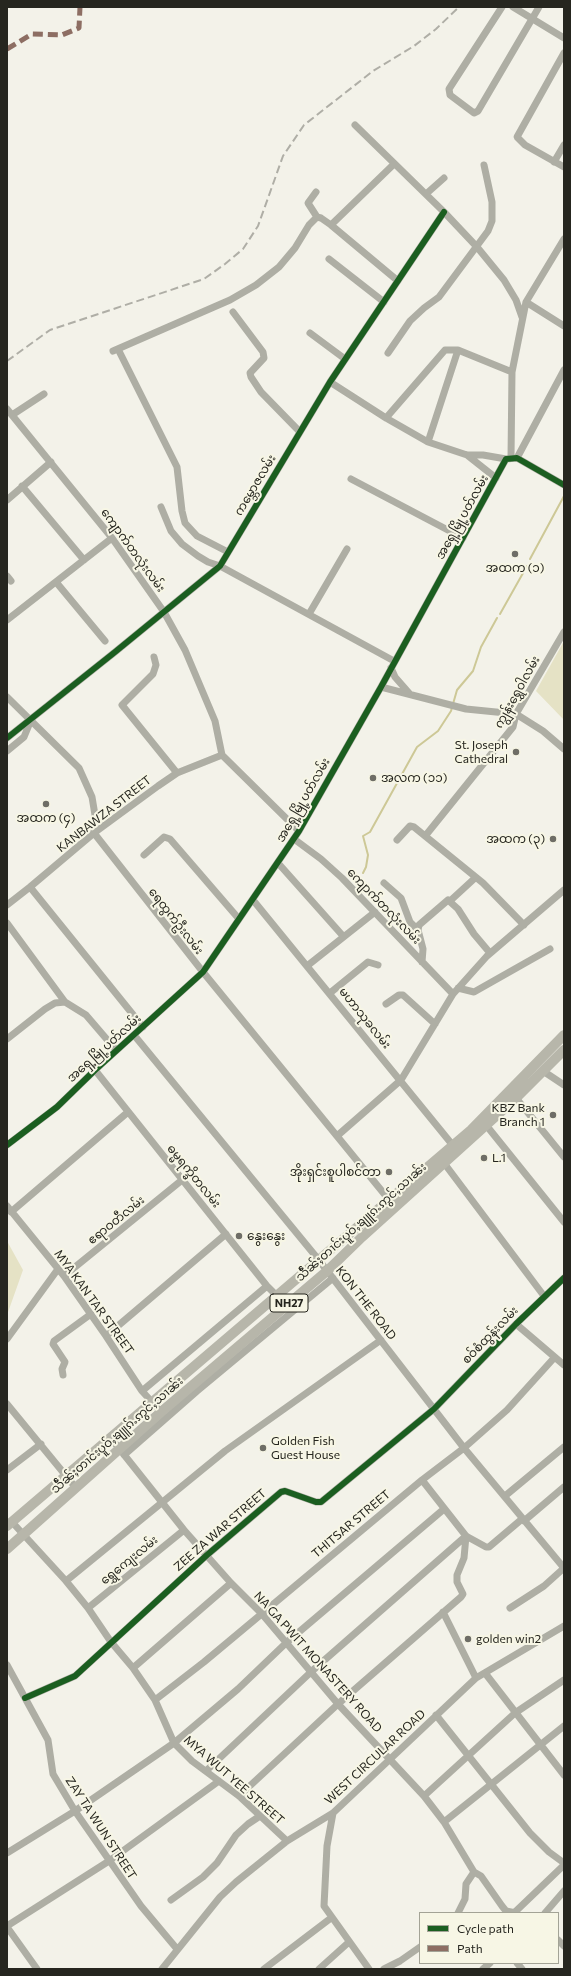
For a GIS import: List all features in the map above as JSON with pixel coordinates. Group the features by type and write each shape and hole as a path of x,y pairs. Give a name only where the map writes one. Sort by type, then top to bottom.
{"highway":[{"name":"သဵႅၼ်ႈတၢင်းပူဝ်ႇၶျူၵ်ႉဢွင်ႇသၢၼ်း","path":"7,1549 76,1488 122,1452 161,1412 330,1275 362,1237 444,1163 471,1130 564,1034"},
{"name":"သဵႅၼ်ႈတၢင်းပူဝ်ႇၶျူၵ်ႉဢွင်ႇသၢၼ်း","path":"10,1524 277,1296 318,1259 455,1148 486,1125 516,1098 564,1050"}],"street":[{"path":"502,7 473,50 448,92 474,113 478,111 531,18 539,7"},
{"path":"513,7 564,38"},
{"path":"564,53 517,137 525,145 564,168"},
{"path":"356,125 444,212 478,248 504,280 516,300 522,317"},
{"path":"554,162 564,145"},
{"path":"331,225 394,164"},
{"path":"388,353 410,321 439,297 478,248 488,231 492,221 492,202 484,165"},
{"path":"426,194 444,178"},
{"path":"316,192 308,203 316,217 321,218 331,225 398,280"},
{"name":"ကမ္ဘောဇလမ်း","path":"7,738 32,720 220,566 330,382 444,212"},
{"path":"228,552 198,536 185,523 182,511 177,467 116,350 230,300 256,286 279,267 295,248 309,225 316,217"},
{"path":"511,458 512,372 522,317 526,302 564,239"},
{"path":"329,259 384,302"},
{"path":"526,302 564,326"},
{"path":"233,312 263,352 264,358 250,373 251,376 261,392 300,432"},
{"path":"310,334 346,359"},
{"path":"386,418 442,352 448,350 458,350 512,372"},
{"path":"428,442 458,350"},
{"name":"အရှေ့မြို့ပတ်လမ်း","path":"7,1145 57,1107 116,1050 202,972 299,832 496,478 511,458 564,370"},
{"path":"330,382 386,418 428,442 467,455 511,458 564,485"},
{"path":"9,412 44,394"},
{"name":"ကျောက်တလုံးလမ်း","path":"9,412 112,538 164,612 185,650 215,721 222,754"},
{"path":"467,455 496,478"},
{"path":"7,500 51,462"},
{"path":"351,479 463,538"},
{"path":"22,486 84,560"},
{"path":"161,507 171,531 182,544 208,562 220,566 394,660"},
{"path":"7,620 112,538"},
{"path":"309,614 347,549"},
{"path":"56,582 105,641"},
{"name":"ကျွန်းရွှေဝါလမ်း","path":"426,835 513,727 516,714 564,632"},
{"path":"154,657 156,665 153,674 122,705 177,773"},
{"path":"391,668 395,677 409,694"},
{"path":"381,687 457,706 516,714 543,731 564,749"},
{"path":"7,697 79,768 92,797 95,815 94,833"},
{"path":"7,751 24,736 32,720"},
{"path":"222,754 299,832"},
{"name":"KANBAWZA STREET","path":"7,905 94,833 177,773 222,754"},
{"path":"397,840 411,825 426,835 483,884 524,925"},
{"name":"ရေထွက်ဦးလမ်း","path":"94,833 202,972 390,1200"},
{"path":"144,855 164,837 170,839 240,919"},
{"name":"ကျောက်တလုံးလမ်း","path":"294,839 337,873 422,962 456,991"},
{"path":"278,863 343,936"},
{"path":"418,930 422,922 448,900 450,901 475,878"},
{"path":"384,883 401,898 410,922 418,930 423,949 422,962"},
{"path":"30,887 143,1027"},
{"path":"337,1136 401,1080 456,991 490,953 564,890"},
{"name":"မဟာသုခလမ်း","path":"253,900 455,1148"},
{"path":"450,901 490,953"},
{"path":"308,966 343,936 375,912"},
{"path":"7,923 65,1002 86,1015 116,1050"},
{"path":"456,991 474,992 550,949"},
{"path":"330,993 368,962 378,965"},
{"path":"386,1004 399,995 403,995 435,1024"},
{"path":"7,1039 45,1009 55,1003 65,1002"},
{"name":"KON THE ROAD","path":"134,1035 318,1259 464,1448 564,1568"},
{"name":"ဓမ္မရက္ခိတလမ်း","path":"95,1070 267,1286 277,1296"},
{"path":"543,1071 564,1085"},
{"path":"516,1098 564,1157"},
{"path":"9,1209 128,1112"},
{"path":"486,1125 564,1222"},
{"path":"444,1163 544,1296"},
{"name":"ဧရာဝတီလမ်း","path":"64,1276 182,1180"},
{"name":"MYA KAN TAR STREET","path":"9,1209 64,1276 142,1391 161,1412"},
{"path":"106,1336 226,1234"},
{"path":"7,1339 58,1269"},
{"path":"122,1452 196,1391 330,1275"},
{"name":"စဝ်စံထွန်းလမ်း","path":"434,1409 516,1324 564,1278"},
{"path":"142,1391 267,1286"},
{"path":"63,1375 62,1369 65,1362 53,1344 54,1341 91,1314"},
{"path":"516,1324 554,1358 564,1364"},
{"path":"66,1581 225,1451 381,1340"},
{"name":"THITSAR STREET","path":"155,1700 262,1614 422,1480 464,1448 507,1410 554,1358"},
{"path":"7,1404 10,1413 41,1444 76,1488"},
{"name":"ZEE ZA WAR STREET","path":"25,1698 75,1676 207,1555 281,1492 285,1491 316,1502 321,1502 434,1409"},
{"name":"NA GA PWIT MONASTERY ROAD","path":"110,1438 161,1503 230,1583 262,1614 312,1671 338,1704 424,1796 444,1822 474,1872 481,1876 506,1911 515,1912"},
{"path":"7,1470 41,1444"},
{"path":"505,1496 564,1447"},
{"path":"422,1480 466,1536 482,1545 489,1547 564,1487"},
{"path":"7,1853 174,1744 238,1689 286,1643 444,1509"},
{"name":"MYA WUT YEE STREET","path":"10,1524 24,1535 66,1581 88,1608 111,1642 133,1668 155,1700 174,1744 192,1761 239,1796 288,1841"},
{"name":"ရွှေကျေးလမ်း","path":"88,1608 184,1530"},
{"path":"239,1796 338,1704 462,1596 457,1582 457,1575 464,1558 466,1536"},
{"path":"206,1771 312,1671 466,1536"},
{"path":"510,1608 544,1586 564,1568"},
{"path":"133,1668 230,1583"},
{"path":"443,1612 476,1678"},
{"name":"WEST CIRCULAR ROAD","path":"162,1969 220,1897 288,1841 333,1813 476,1678 564,1626"},
{"name":"ZAY TA WUN STREET","path":"7,1666 48,1740 53,1774 75,1810 140,1906 177,1949"},
{"path":"485,1673 540,1746 564,1775"},
{"path":"424,1796 515,1713 564,1680"},
{"path":"436,1715 530,1832 564,1864 515,1912"},
{"path":"444,1822 564,1726"},
{"path":"38,1969 7,1927 110,1861 219,1781"},
{"path":"333,1813 327,1846 324,1904 331,1918 369,1969"},
{"path":"171,1900 203,1877 218,1863 236,1835 260,1816"},
{"path":"458,1912 465,1899 466,1884 474,1872"},
{"path":"546,1912 564,1891"},
{"path":"264,1969 331,1918"},
{"path":"319,1969 349,1942"},
{"path":"384,1969 400,1961 419,1948"}],"shaded area":[{"path":"564,641 564,720 536,691"},
{"path":"7,1241 23,1270 7,1315"}],"waterway":[{"path":"530,559 564,496"},
{"path":"500,614 527,566"},
{"path":"363,873 366,867 368,855 363,836 370,832 417,747 438,731 451,711 457,690 473,671 481,647 497,618"}],"railway":[{"path":"7,361 50,330 204,279 225,264 243,249 258,226 283,156 304,125 373,71 414,46 436,29 459,7"}],"marked path":[{"path":"7,49 32,34 62,35 79,28 80,7"}],"cycle path":[{"path":"7,738 220,566 330,382 444,212"},
{"path":"7,1145 57,1107 95,1070 203,972 299,831 381,687 506,459 517,458 564,485"},
{"path":"25,1698 75,1676 207,1555 281,1492 285,1491 316,1502 321,1502 434,1409 516,1324 564,1278"}],"place":[{"name":"အထက (၁)","path":"515,554"},
{"name":"St. Joseph Cathedral","path":"516,752"},
{"name":"အလက (၁၁)","path":"373,778"},
{"name":"အထက (၄)","path":"46,804"},
{"name":"အထက (၃)","path":"553,839"},
{"name":"KBZ Bank Branch 1","path":"553,1115"},
{"name":"L.1","path":"484,1158"},
{"name":"အိုးရှင်းစူပါစင်တာ","path":"389,1172"},
{"name":"နွေးနွေး","path":"239,1236"},
{"name":"Golden Fish Guest House","path":"263,1448"},
{"name":"golden win2","path":"468,1639"}]}
